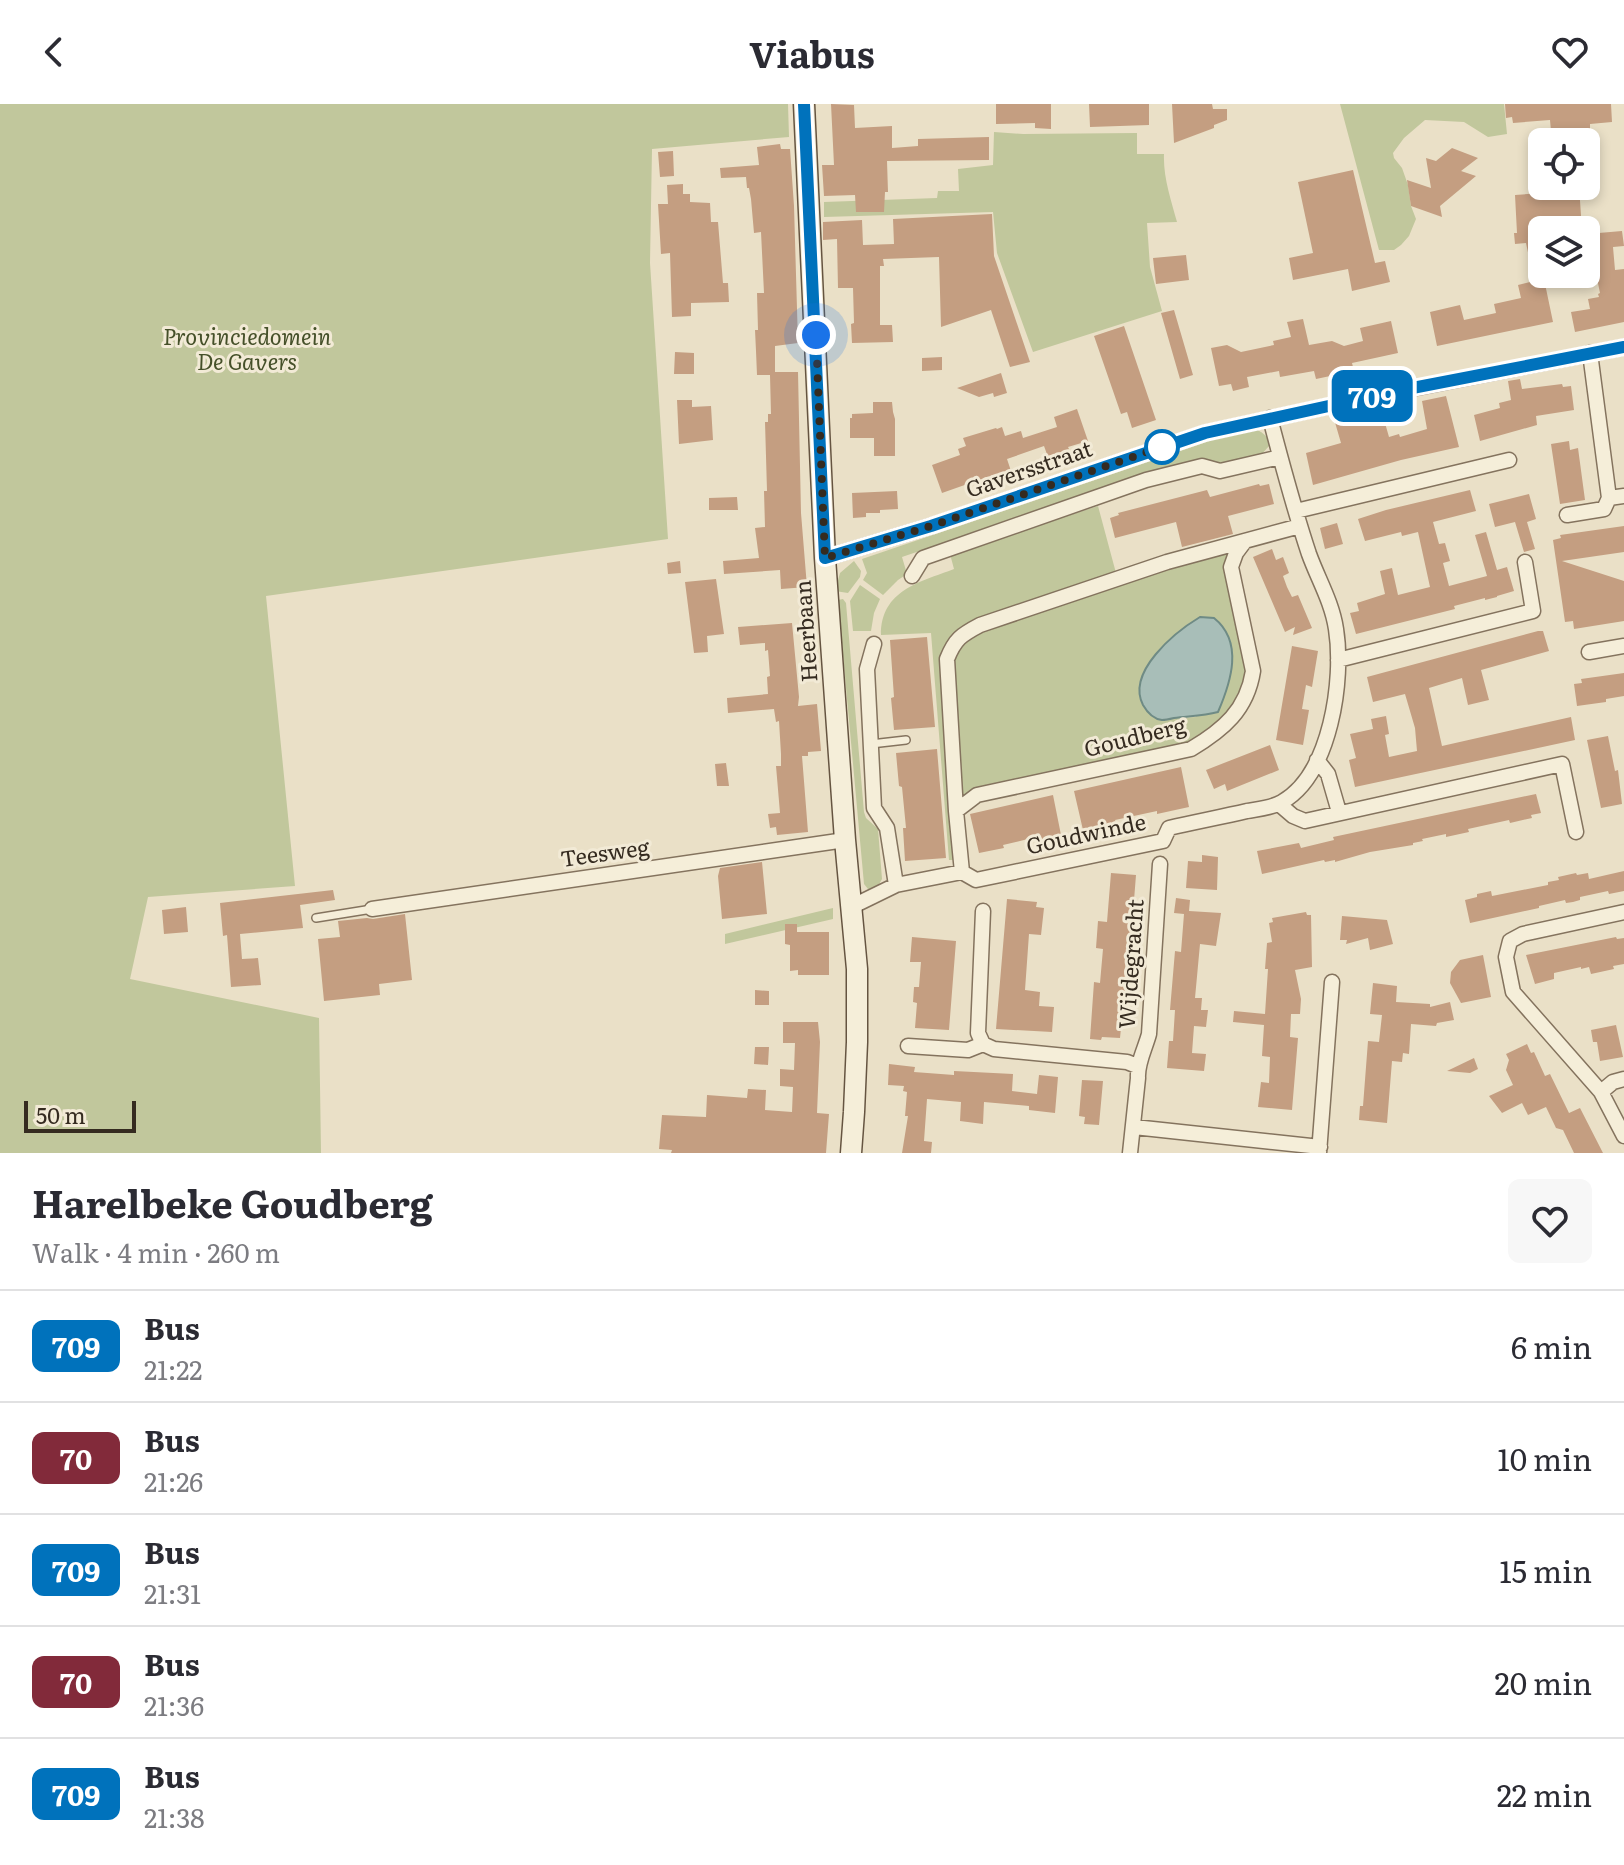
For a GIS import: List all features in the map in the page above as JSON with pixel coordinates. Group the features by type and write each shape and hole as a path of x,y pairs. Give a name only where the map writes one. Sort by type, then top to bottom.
{"street":[{"name":"Heerbaan","path":"804,104 825,558 857,969 851,1153"},
{"name":"Gaversstraat","path":"825,558 931,526 1205,433 1624,347"},
{"path":"1567,515 1604,509 1616,497 1590,353"},
{"path":"1270,418 1313,565 1330,604 1336,628 1338,660 1334,710 1317,760 1304,785 1279,804 1305,821 1562,764 1576,832"},
{"path":"912,576 923,558 1146,480 1202,466 1220,471 1280,457"},
{"path":"962,872 947,659 952,645 961,635 980,625 1167,562 1245,541 1298,518 1509,460"},
{"name":"Goudberg","path":"956,811 977,795 1191,749 1226,724 1238,711 1253,671 1231,567 1245,541"},
{"path":"1338,660 1533,611 1525,562"},
{"path":"874,644 867,669 874,808 887,828 896,885"},
{"path":"1589,652 1624,646"},
{"path":"1317,760 1328,774 1339,812"},
{"name":"Goudwinde","path":"851,907 896,885 962,872 976,880 1068,862 1163,841 1169,828 1279,804"},
{"name":"Teesweg","path":"372,909 845,840"},
{"name":"Wijdegracht","path":"1130,1153 1137,1066 1149,1034 1160,864"},
{"path":"983,911 978,1033 983,1044"},
{"path":"1624,912 1523,934 1510,941 1506,957 1513,992 1601,1092 1624,1136"},
{"path":"1134,1127 1320,1150 1332,982"},
{"name":"Wijdegracht","path":"908,1046 968,1050 983,1044 994,1049 1127,1062 1137,1066"},
{"path":"1601,1092 1613,1082 1624,1079"}],"lane":[{"path":"871,744 906,740"},
{"path":"316,918 372,909"}],"green space":[{"name":"Provinciedomein De Gavers","path":"0,104 788,104 789,137 652,149 650,263 668,539 266,596 295,886 148,897 130,979 319,1018 321,1153 0,1153"},
{"path":"1340,104 1504,104 1507,134 1488,137 1464,122 1425,120 1404,138 1393,153 1408,185 1416,219 1409,236 1401,245 1394,250 1379,250"},
{"path":"994,132 1137,133 1137,154 1164,154 1166,180 1177,222 1147,223 1150,267 1162,311 1033,352 997,253 993,212 824,217 824,202 937,198 938,191 959,191 958,169 993,165"},
{"path":"1256,429 1266,436 1269,443 1261,455 1218,466 1205,460 1195,460 902,557 907,574 883,595 863,580 867,573 862,559 1218,438"},
{"path":"1098,506 1116,573 970,623 954,635 944,652 941,660 954,860 949,860 931,633 881,635 888,608 905,590 954,569 950,554"},
{"path":"1232,550 1246,678 1230,715 1187,743 981,786 961,798 954,654 962,640 979,630 1144,575","holes":["1154,658 1196,717 1177,718 1142,704 1140,685"]},
{"path":"854,561 861,571 860,577 848,593 835,591 840,573"},
{"path":"860,585 880,599 871,631 853,631 850,601"},
{"path":"843,599 846,603 864,812 878,829 882,879 874,890 864,884 838,600"},
{"path":"833,908 833,919 725,944 725,934"}],"water":[{"path":"1200,617 1214,618 1223,628 1232,650 1230,675 1218,712 1165,720 1156,718 1143,705 1141,679 1166,643"}],"building":[{"path":"831,104 854,105 855,128 892,126 892,148 918,146 918,139 989,137 989,160 887,161 888,192 885,192 884,212 856,212 855,195 824,196 822,165 834,165"},
{"path":"996,104 1051,104 1051,129 1035,128 1035,123 996,124"},
{"path":"1089,104 1149,104 1149,125 1090,127"},
{"path":"1172,104 1212,104 1213,109 1227,109 1227,120 1174,143"},
{"path":"1505,104 1611,104 1612,122 1590,124 1590,128 1551,128 1550,120 1513,123 1512,117 1506,118"},
{"path":"780,144 781,149 790,149 798,343 775,346 775,372 798,372 801,513 807,587 781,589 780,570 724,574 723,561 759,558 755,528 765,527 765,422 771,414 770,375 757,375 757,293 764,293 761,232 754,233 746,177 721,178 720,168 759,165 757,147"},
{"path":"1452,148 1478,158 1461,171 1476,176 1440,206 1442,217 1411,206 1407,180 1431,188 1426,158 1436,161"},
{"path":"673,151 674,176 660,177 658,152"},
{"path":"1353,170 1375,263 1385,261 1390,282 1352,291 1348,269 1293,280 1289,258 1313,253 1298,182"},
{"path":"683,184 683,194 690,194 690,202 710,203 711,222 718,222 723,283 728,283 729,302 691,303 691,316 672,317 670,253 661,254 658,204 668,204 667,185"},
{"path":"1528,194 1528,200 1580,200 1581,216 1528,216 1528,252 1526,243 1515,244 1515,195"},
{"path":"992,214 994,256 1030,362 1010,367 991,310 941,327 939,257 883,259 884,266 880,266 880,325 892,325 893,342 852,343 853,288 838,288 837,239 823,240 823,222 862,220 863,245 894,244 893,219"},
{"path":"1622,231 1624,246 1613,247 1615,270 1624,269 1624,322 1575,332 1571,312 1590,309 1588,299 1599,297 1600,233"},
{"path":"1186,255 1189,280 1156,284 1153,258"},
{"path":"1528,282 1528,288 1546,288 1553,322 1437,346 1430,312 1460,305 1464,320 1496,313 1494,304 1521,298 1518,285"},
{"path":"1174,310 1193,375 1180,379 1161,313"},
{"path":"1303,319 1309,345 1332,341 1344,346 1363,341 1360,328 1391,321 1398,353 1352,363 1354,371 1316,379 1314,371 1280,377 1279,371 1247,377 1249,387 1233,391 1231,384 1219,386 1211,348 1227,345 1241,352 1274,345 1273,341 1291,337 1287,322"},
{"path":"1124,326 1156,420 1132,428 1127,412 1121,414 1094,336"},
{"path":"675,352 694,353 694,374 674,374"},
{"path":"942,357 942,370 922,371 922,358"},
{"path":"1001,373 1007,393 979,397 957,388"},
{"path":"1520,379 1522,389 1562,384 1563,387 1571,386 1574,410 1536,416 1537,425 1480,441 1474,415 1500,408 1499,403 1511,400 1508,381"},
{"path":"1446,396 1459,447 1313,485 1306,453 1341,443 1334,419 1381,409 1389,437 1399,434 1400,437 1427,429 1422,401"},
{"path":"677,400 692,400 692,407 711,406 713,440 679,444"},
{"path":"873,402 892,402 895,456 874,456 874,438 850,438 852,414 873,413"},
{"path":"1077,409 1088,441 1048,457 1044,446 1007,459 1011,471 942,493 932,465 960,455 958,449 966,446 963,438 1002,427 1005,436 1021,431 1023,438 1057,427 1054,417"},
{"path":"1569,441 1570,450 1578,448 1585,500 1560,504 1551,444"},
{"path":"1269,484 1274,504 1228,516 1233,534 1182,547 1176,522 1115,538 1110,518 1118,513 1207,490 1210,497"},
{"path":"1470,490 1476,511 1433,522 1439,544 1445,543 1450,561 1443,563 1449,586 1487,576 1475,535 1486,532 1497,570 1507,567 1514,591 1356,634 1350,613 1359,611 1357,603 1385,594 1380,571 1392,568 1398,595 1430,587 1418,532 1402,536 1401,532 1365,541 1358,519"},
{"path":"897,491 898,509 880,510 880,513 866,513 866,517 853,518 852,493"},
{"path":"1529,494 1536,519 1527,522 1535,549 1524,552 1515,522 1495,527 1489,504"},
{"path":"737,497 738,510 709,510 709,498"},
{"path":"1337,523 1343,544 1325,549 1320,528"},
{"path":"1624,526 1624,552 1562,561 1624,581 1624,621 1574,629 1573,621 1565,622 1553,540 1561,538 1560,535"},
{"path":"1272,549 1276,560 1283,557 1289,573 1283,576 1287,587 1292,597 1298,595 1312,628 1293,635 1295,627 1285,632 1253,557"},
{"path":"680,561 681,573 668,574 667,563"},
{"path":"716,579 724,634 707,636 708,652 694,653 685,582"},
{"path":"792,623 798,706 817,704 821,751 802,756 808,832 777,835 776,827 770,828 768,814 780,813 776,766 781,766 779,721 776,722 774,709 728,713 727,698 768,694 767,677 770,676 765,643 740,645 738,627"},
{"path":"1543,631 1549,651 1481,670 1489,700 1468,705 1462,678 1429,688 1442,746 1571,717 1575,740 1355,787 1349,760 1356,758 1350,734 1373,729 1371,719 1386,716 1389,757 1417,751 1415,728 1405,694 1373,702 1367,677"},
{"path":"927,637 935,727 894,730 890,640"},
{"path":"1292,646 1318,651 1312,687 1306,685 1302,709 1309,710 1303,745 1276,740"},
{"path":"1624,673 1624,696 1577,706 1574,684 1582,683 1581,679"},
{"path":"1608,736 1615,771 1618,770 1622,804 1601,808 1587,740"},
{"path":"1270,745 1279,770 1227,791 1225,784 1214,789 1206,770"},
{"path":"937,749 946,858 905,861 903,828 906,828 896,753"},
{"path":"726,763 729,786 717,786 715,764"},
{"path":"1181,767 1189,807 1115,820 1116,823 1083,830 1074,791"},
{"path":"1536,794 1541,813 1531,815 1532,818 1468,829 1469,832 1446,837 1446,834 1422,839 1413,845 1335,862 1324,860 1262,874 1257,851 1299,843 1301,848 1334,840 1333,837"},
{"path":"1053,795 1061,835 1029,842 1028,839 979,853 970,814"},
{"path":"1202,855 1218,857 1217,890 1186,888 1188,861 1202,862"},
{"path":"762,862 767,914 722,919 720,868"},
{"path":"1624,871 1624,891 1609,894 1608,891 1580,897 1580,900 1573,902 1566,903 1565,900 1470,923 1465,900 1477,897 1477,894 1491,891 1492,896 1548,885 1548,882 1559,880 1558,877 1576,873 1588,873 1589,879"},
{"path":"1111,873 1136,875 1131,938 1127,938 1123,1028 1120,1038 1090,1039 1094,982 1100,983 1103,949 1096,948 1098,921 1107,922"},
{"path":"333,890 335,900 300,905 303,928 240,934 242,959 258,958 261,985 231,987 227,935 223,936 220,903"},
{"path":"1176,898 1190,900 1189,911 1221,913 1216,946 1200,944 1195,998 1202,998 1201,1010 1208,1010 1206,1027 1194,1026 1192,1053 1206,1054 1204,1071 1167,1068 1169,1041 1173,1041 1175,1010 1170,1010 1175,951 1181,952 1184,914 1174,913"},
{"path":"1007,899 1037,902 1036,907 1044,908 1041,935 1029,934 1025,990 1040,992 1039,1006 1054,1007 1052,1032 996,1029"},
{"path":"186,907 188,932 164,934 162,910"},
{"path":"1306,912 1311,915 1312,967 1295,970 1301,999 1300,1014 1291,1014 1290,1037 1298,1038 1292,1110 1258,1107 1261,1082 1269,1083 1270,1057 1262,1056 1264,1025 1233,1022 1234,1011 1265,1014 1267,943 1272,942 1269,923 1273,922 1272,918"},
{"path":"405,914 412,980 379,984 380,995 324,1001 318,939 340,937 338,921"},
{"path":"1342,916 1387,920 1393,944 1370,950 1368,938 1346,944 1347,940 1340,940"},
{"path":"785,924 797,924 797,932 829,932 829,975 798,975 798,970 790,971 790,945 785,944"},
{"path":"912,937 956,941 949,1030 915,1028 917,1003 913,1002 914,987 919,987 921,962 910,962"},
{"path":"1624,938 1624,964 1591,974 1589,967 1554,973 1554,979 1535,984 1526,955"},
{"path":"1483,955 1491,997 1461,1003 1450,983 1451,972 1460,960"},
{"path":"1373,983 1397,986 1396,1002 1430,1004 1430,1007 1450,1002 1454,1020 1437,1023 1436,1026 1411,1024 1409,1054 1403,1053 1402,1062 1392,1061 1387,1123 1359,1120 1368,1041 1379,1042 1382,1015 1370,1014"},
{"path":"755,990 769,991 769,1005 755,1005"},
{"path":"783,1022 818,1022 817,1113 829,1114 826,1153 671,1153 672,1150 659,1149 662,1115 706,1117 707,1095 747,1098 748,1089 766,1090 765,1110 792,1112 793,1087 780,1086 780,1069 794,1070 795,1043 783,1043"},
{"path":"1616,1025 1623,1057 1600,1061 1597,1042 1593,1042 1591,1030"},
{"path":"1527,1044 1545,1076 1550,1074 1569,1113 1580,1108 1603,1153 1574,1153 1563,1130 1556,1128 1546,1107 1528,1115 1522,1103 1502,1113 1489,1096 1513,1085 1506,1070 1509,1060 1506,1054"},
{"path":"755,1047 769,1047 768,1065 754,1064"},
{"path":"1474,1058 1478,1069 1470,1073 1447,1071"},
{"path":"889,1064 915,1067 914,1072 1013,1074 1012,1091 1037,1094 1039,1075 1058,1077 1055,1113 1029,1110 1029,1106 984,1102 983,1124 960,1121 961,1102 927,1099 924,1141 932,1142 931,1153 902,1153 908,1116 905,1116 907,1092 903,1091 904,1086 888,1085"},
{"path":"1082,1080 1103,1081 1099,1125 1084,1124 1085,1117 1079,1116"}],"bus line":[{"name":"709","path":"804,104 825,558 931,526 1205,433 1397,391 1624,347"}],"route":[{"path":"816,335 825,558 931,526 1162,447"}]}
